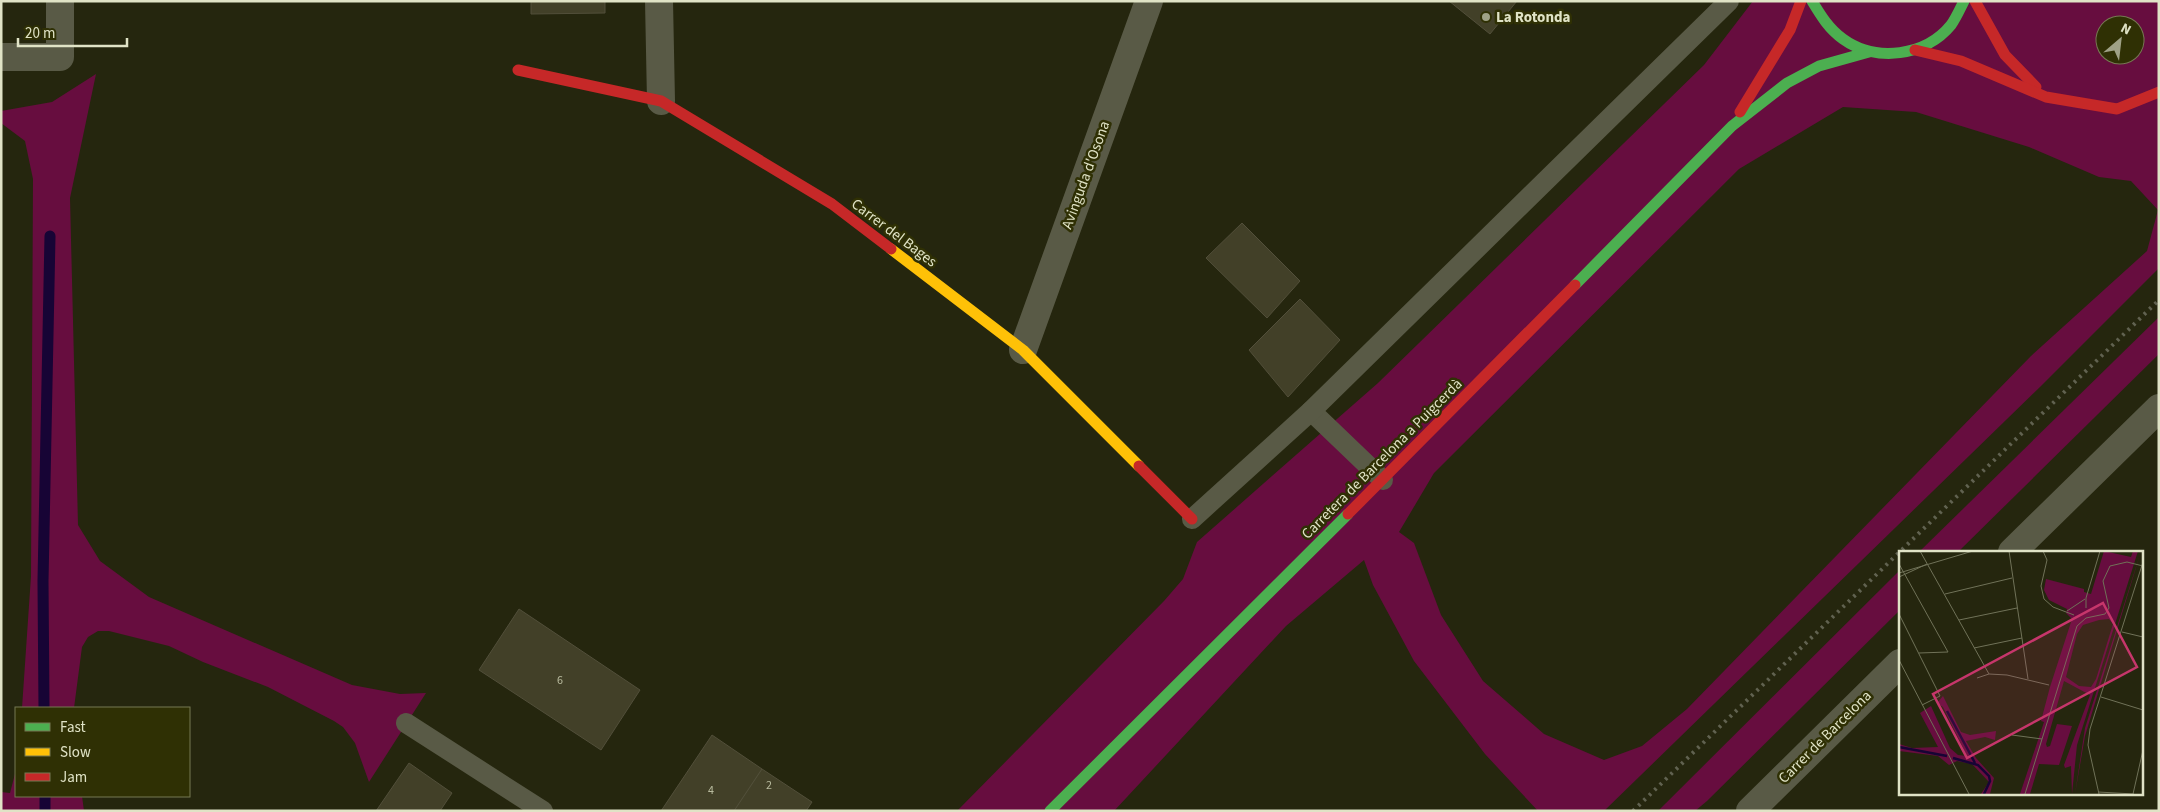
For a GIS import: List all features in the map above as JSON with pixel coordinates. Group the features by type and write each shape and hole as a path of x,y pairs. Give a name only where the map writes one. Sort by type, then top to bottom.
{"street":[{"path":"1,57 60,57 60,1"},
{"path":"659,1 661,101"},
{"name":"Avinguda d'Osona","path":"1023,350 1149,1"},
{"name":"Carretera de Barcelona a Puigcerdà","path":"1732,126 1790,30 1801,1"},
{"path":"1812,1 1821,20 1837,37 1858,49 1892,54 1915,50 1926,45 1944,32 1957,16 1964,1"},
{"path":"1976,1 1990,31 2006,55 2046,97"},
{"path":"1915,50 1961,61 2046,97 2117,109 2159,92"},
{"name":"Carretera de Barcelona a Puigcerdà","path":"1050,811 1383,480 1732,126 1787,84 1819,66 1869,52"},
{"name":"Carrer del Bages","path":"518,70 661,101 832,204 1023,350 1192,518"},
{"path":"2013,551 2159,408"},
{"name":"Carrer de Barcelona","path":"1750,811 1899,664"}],"lane":[{"path":"1192,518 1311,411 1729,1"},
{"path":"1311,411 1383,480"},
{"path":"406,724 543,811"}],"shaded area":[{"path":"1753,1 2159,1 2159,268 2041,386 1604,811 1538,811 1485,754 1414,661 1373,585 1364,560 1286,626 1114,811 957,811 1164,601 1183,579 1197,542 1378,383 1704,65","holes":["1843,107 1916,112 2029,147 2099,177 2131,181 2158,210 2147,251 2031,356 1687,709 1642,746 1604,760 1544,734 1483,681 1441,615 1414,543 1399,532 1434,473 1739,169"]},
{"path":"96,74 70,198 78,525 100,561 149,597 352,685 400,694 426,693 369,782 355,743 343,727 334,721 268,687 203,662 169,646 109,631 98,631 88,637 82,647 74,707 22,707 31,576 33,179 25,141 1,123 1,111 52,102"},
{"path":"2159,317 2159,354 1959,551 1920,551"},
{"path":"1899,571 1899,611 1695,811 1658,811"},
{"path":"15,774 15,797 82,797 84,811 1,811 1,792 10,793"}],"building":[{"path":"531,1 605,1 605,13 531,14"},
{"name":"La Rotonda","path":"1449,1 1517,1 1490,34"},
{"path":"1242,223 1300,281 1267,318 1206,258"},
{"path":"1300,299 1340,340 1288,397 1249,350"},
{"path":"519,609 640,690 601,750 479,670"},
{"path":"712,735 762,769 734,811 661,811"},
{"path":"409,763 452,793 440,811 376,811"},
{"path":"762,769 812,802 806,811 734,811"}],"waterway":[{"path":"44,707 43,581 50,236"},
{"path":"45,797 45,811"}],"railway":[{"path":"1901,551 2159,300"},
{"path":"1633,811 1899,553"}],"traffic: fast":[{"path":"1812,1 1829,27 1843,39 1856,47 1885,53 1900,53 1928,44 1951,25 1964,1"},
{"path":"1575,285 1732,126 1787,83 1819,66 1869,52"},
{"path":"1050,811 1348,514"}],"traffic: slow":[{"path":"891,249 1023,350 1139,466"}],"traffic: jam":[{"path":"1740,112 1790,30 1801,1"},
{"path":"1975,1 2005,55 2036,87"},
{"path":"1915,50 1961,61 2046,97 2117,109 2159,92"},
{"path":"518,70 661,101 832,204 891,249"},
{"path":"1348,514 1575,285"},
{"path":"1139,466 1192,519"}],"place":[{"name":"La Rotonda","path":"1486,17"}]}
